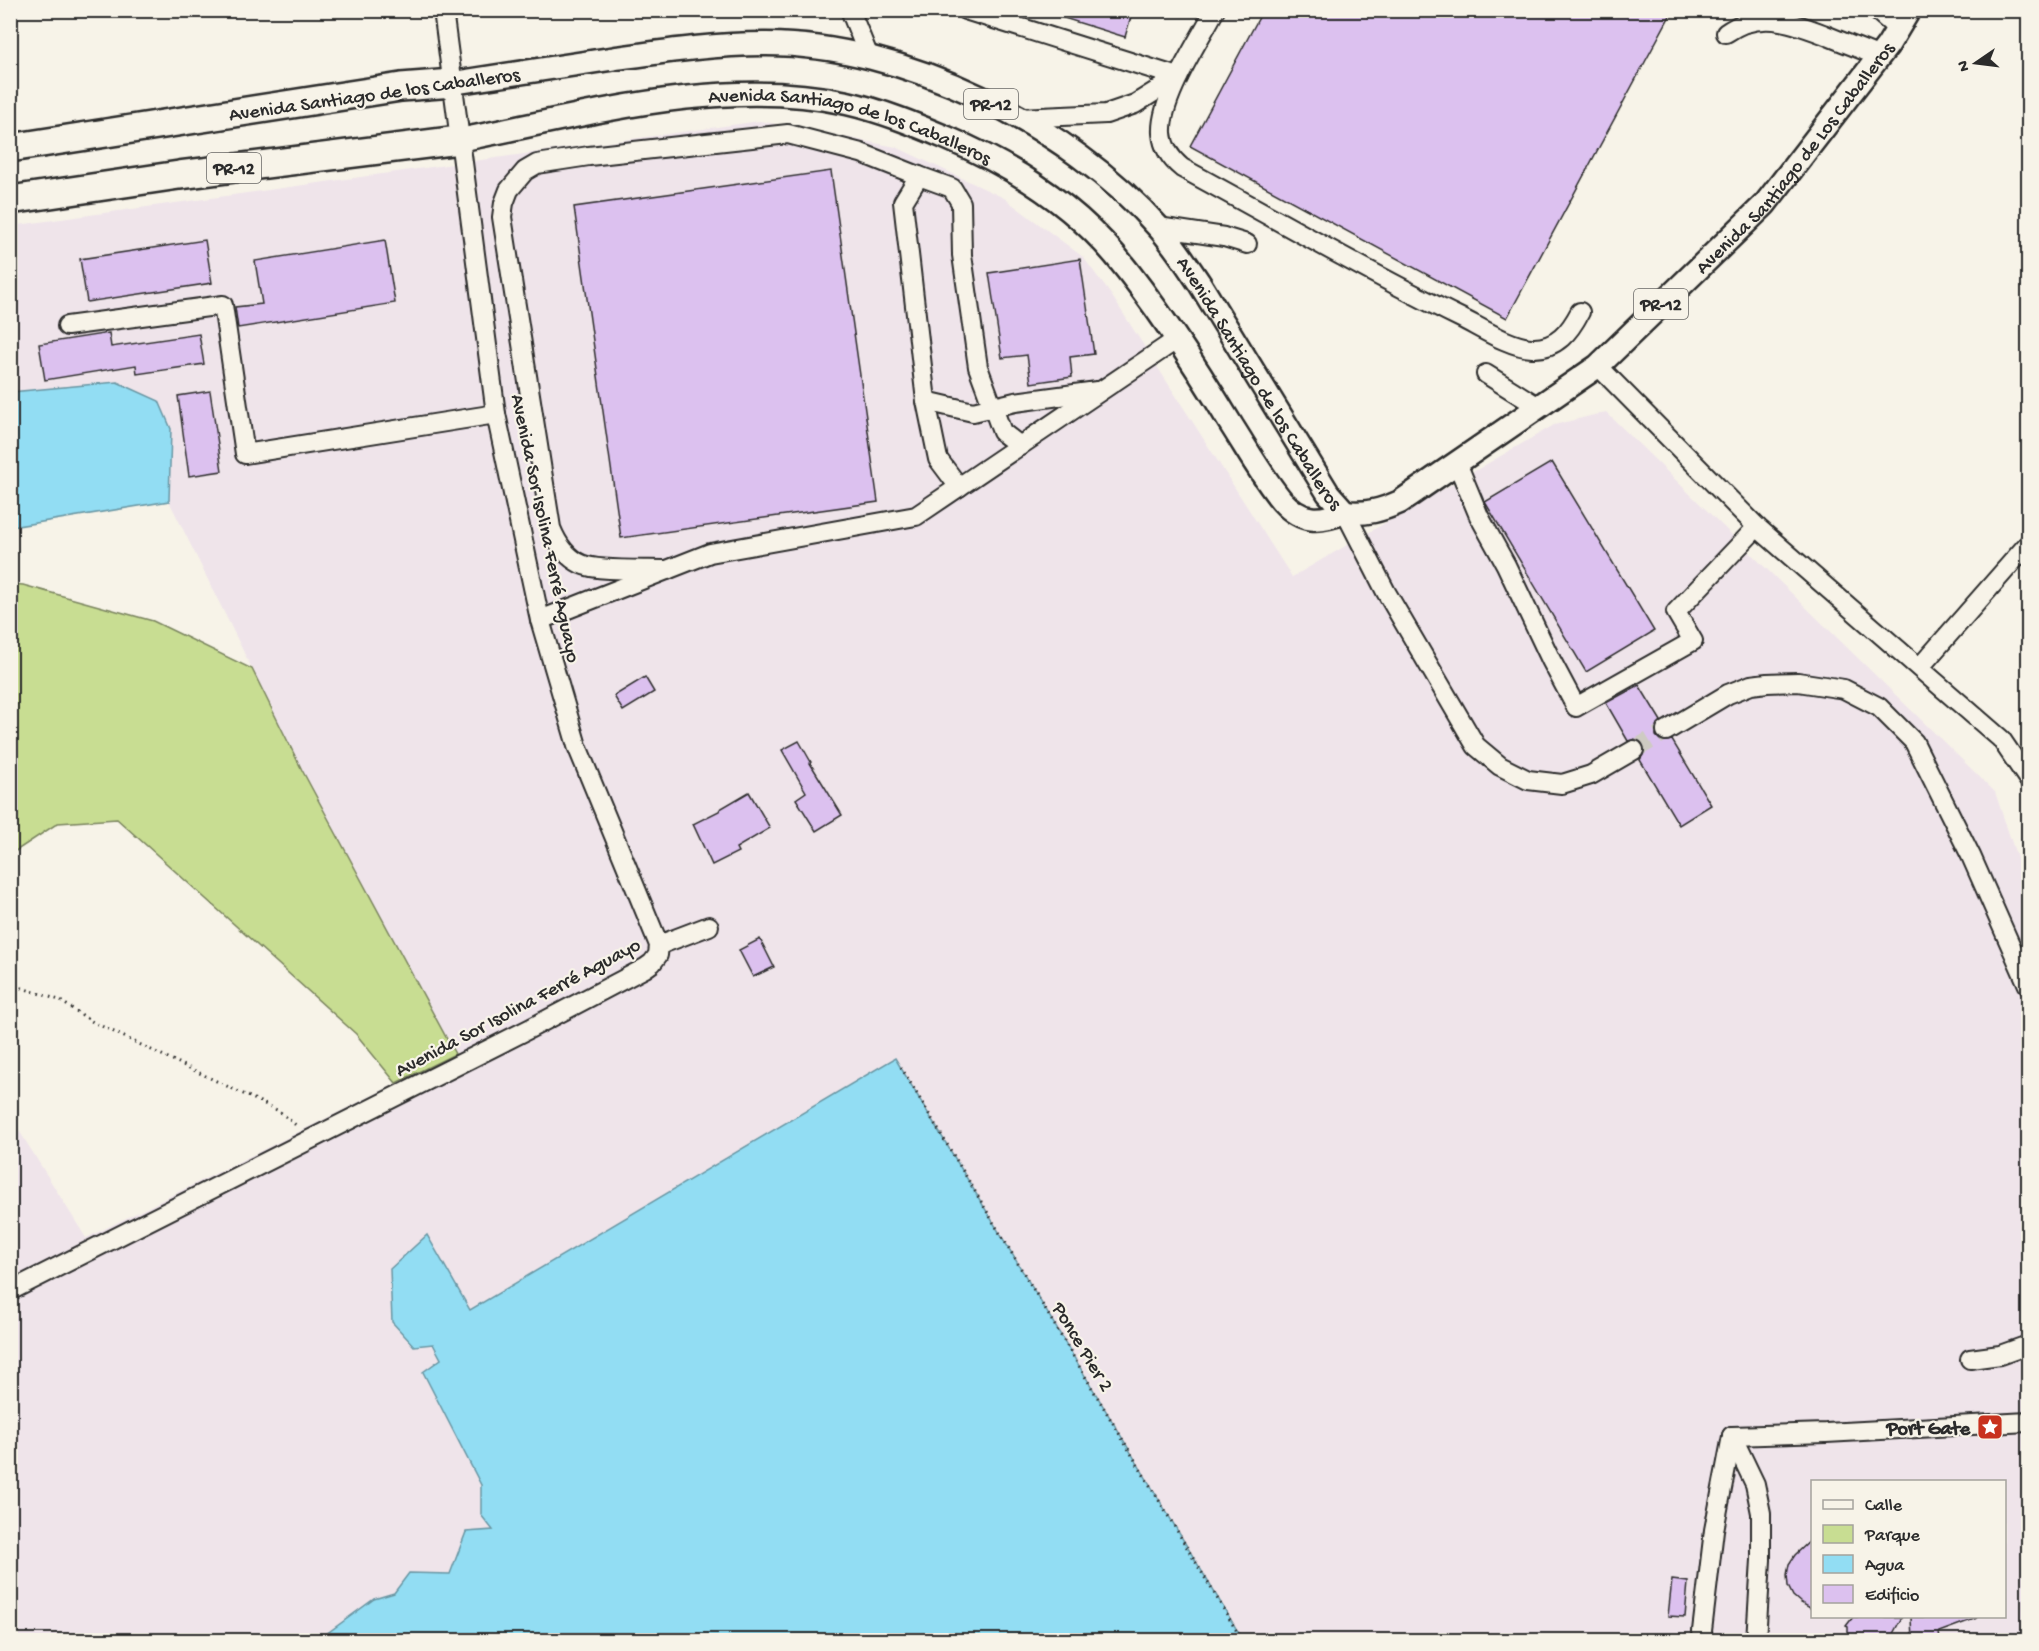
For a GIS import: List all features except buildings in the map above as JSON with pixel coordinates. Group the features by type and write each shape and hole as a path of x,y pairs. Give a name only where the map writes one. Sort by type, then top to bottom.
{"highway":[{"name":"Avenida Santiago de los Caballeros","path":"10,148 401,87 453,83"},
{"name":"Avenida Santiago de los Caballeros","path":"10,200 179,175 459,140"}],"main road":[{"name":"Avenida Santiago de Los Caballeros","path":"1345,512 1364,513 1392,506 1598,366 1765,204 1880,57 1903,20"},
{"name":"Avenida Santiago de los Caballeros","path":"453,83 630,56 732,45 767,44 812,47 869,57 933,77 978,96 1061,143 1089,163 1158,227 1179,252 1200,284 1328,493 1345,512 1330,518 1315,519 1303,517 1289,509 1275,493 1176,340 1113,253 1079,219 1052,196 998,161 908,122 847,103 803,96 715,95 649,103 459,140"}],"street":[{"name":"Avenida Sor Isolina Ferré Aguayo","path":"10,1291 531,1028 645,968 658,955 659,945 577,746 540,620 496,414 443,10"},
{"path":"849,10 869,57"},
{"path":"965,10 1178,77"},
{"path":"1215,10 1178,77 1167,108 1162,132 1165,148 1172,160 1182,168 1439,307 1516,345 1532,348 1548,347 1560,340 1572,327 1580,312"},
{"path":"1876,10 1903,20"},
{"path":"1725,33 1736,25 1748,21 1786,20 1880,57"},
{"path":"1019,118 1113,112 1155,93 1178,77"},
{"path":"667,570 583,565 563,549 551,528 502,217 509,190 525,171 537,164 788,134 861,153 952,188 961,203 962,255 976,357 985,390 995,407 1002,432 1020,446"},
{"path":"919,176 903,202 926,401 938,459 959,487"},
{"path":"1158,227 1214,235 1246,244"},
{"path":"67,326 223,304 245,454 496,414"},
{"path":"540,620 710,553 916,516 1176,340"},
{"path":"1598,366 1757,527 2001,739 2028,779"},
{"path":"1486,374 1537,406"},
{"path":"926,401 973,412 1058,395 1102,390"},
{"path":"1457,462 1479,516 1576,706 1693,641 1676,612 1757,527"},
{"path":"1345,512 1386,592 1476,746 1500,766 1528,780 1562,783 1591,775 1634,750"},
{"path":"1920,667 2028,544"},
{"path":"1666,731 1728,694 1767,683 1798,682 1844,689 1879,707 1914,742 1971,856 2028,986"},
{"path":"659,945 709,926"},
{"path":"1970,1359 2000,1355 2028,1345"},
{"path":"1732,1436 1826,1434 2028,1422"},
{"path":"1703,1641 1702,1631 1714,1530 1732,1436"},
{"path":"1732,1436 1755,1484 1761,1513 1761,1560 1756,1641"}],"path":[{"path":"10,984 59,1000 93,1022 279,1111 311,1139"},
{"name":"Ponce Pier 2","path":"901,1067 1242,1641"}],"shaded area":[{"path":"760,121 896,147 1004,198 1083,257 1112,296 1292,577 1554,425 1606,412 1995,792 2028,891 2028,1640 1242,1640 895,1058 470,1310 427,1236 414,1346 433,1343 441,1359 423,1372 481,1485 481,1515 494,1530 466,1532 450,1574 409,1573 394,1593 374,1599 318,1640 11,1640 10,1116 86,1238 455,1054 302,770 169,501 11,527 11,226"}],"green space":[{"path":"11,584 23,585 153,621 252,669 302,770 455,1054 396,1083 356,1034 117,819 58,823 11,854"}],"water":[{"path":"117,382 159,401 171,429 169,501 11,527 11,392"},
{"path":"895,1058 1243,1640 318,1640 374,1599 394,1593 409,1573 450,1574 466,1532 493,1530 481,1515 481,1485 423,1372 441,1359 433,1344 414,1346 392,1322 390,1269 427,1235 470,1310"}],"tunnel":[{"path":"1634,750 1666,731"}],"place":[{"name":"Port Gate","path":"1990,1427"}]}
